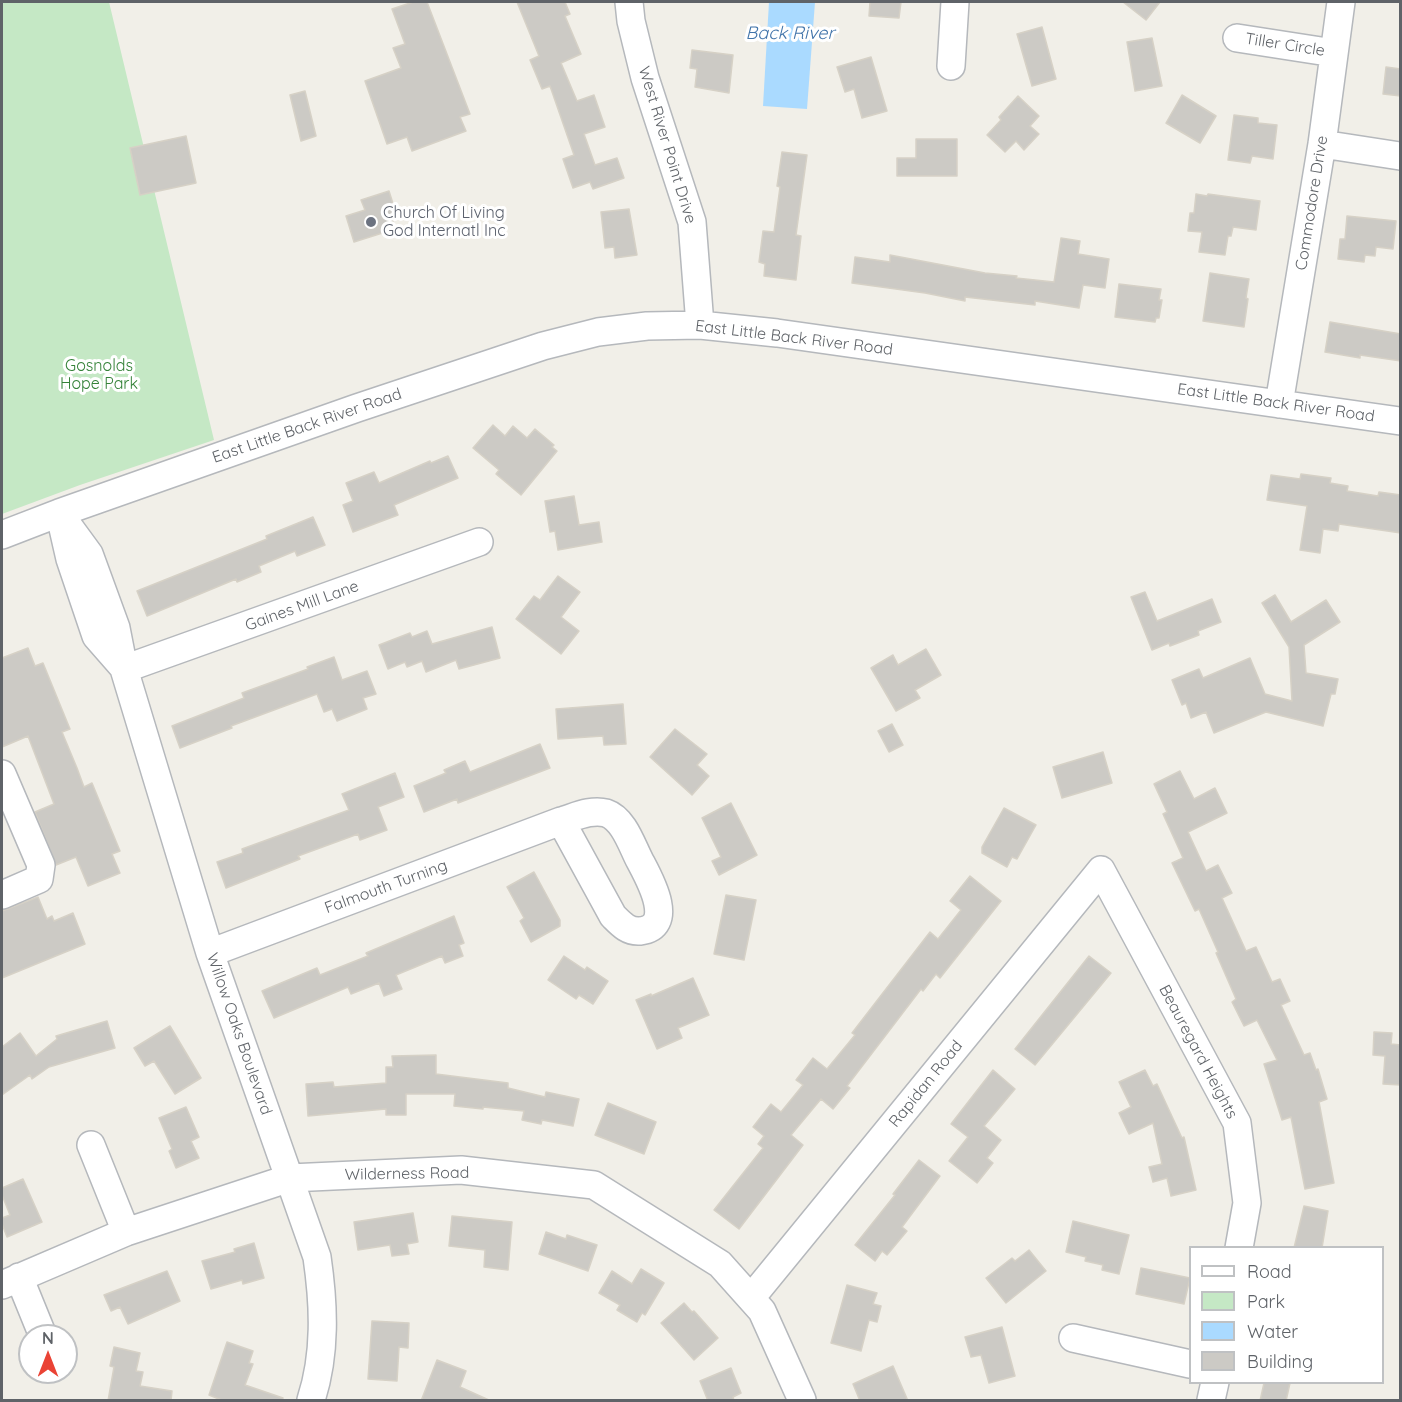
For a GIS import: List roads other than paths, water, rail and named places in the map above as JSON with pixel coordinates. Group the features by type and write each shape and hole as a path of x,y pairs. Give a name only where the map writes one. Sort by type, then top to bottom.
{"street":[{"name":"West River Point Drive","path":"629,2 631,21 645,78 692,222 700,325"},
{"path":"951,66 955,2"},
{"name":"Commodore Drive","path":"1279,404 1322,144 1341,2"},
{"name":"Tiller Circle","path":"1237,38 1334,53"},
{"path":"1322,144 1401,156"},
{"name":"East Little Back River Road","path":"2,535 357,408 543,346 598,332 647,326 700,325 777,333 1401,421"},
{"name":"Willow Oaks Boulevard","path":"59,513 89,554 116,628 124,669 210,952 317,1257 323,1294 320,1356 311,1401"},
{"name":"Gaines Mill Lane","path":"124,669 479,542"},
{"path":"2,774 41,865 39,879 4,889"},
{"name":"Falmouth Turning","path":"210,952 561,821"},
{"name":"Beauregard Heights","path":"1101,870 1237,1123 1247,1203 1239,1246"},
{"name":"Rapidan Road","path":"751,1298 1101,870"},
{"path":"91,1145 126,1232"},
{"name":"Wilderness Road","path":"10,1281 126,1232 290,1178 461,1170 594,1185 720,1264 762,1311 802,1401"},
{"path":"10,1281 36,1324"},
{"path":"1073,1338 1189,1364"},
{"path":"1211,1401 1215,1384"}],"water":[{"name":"Back River","path":"769,2 815,2 807,109 763,106"}],"place":[{"name":"Church Of Living God Internatl Inc","path":"371,222"}],"park label":[{"name":"Gosnolds Hope Park","path":"99,375"}]}
